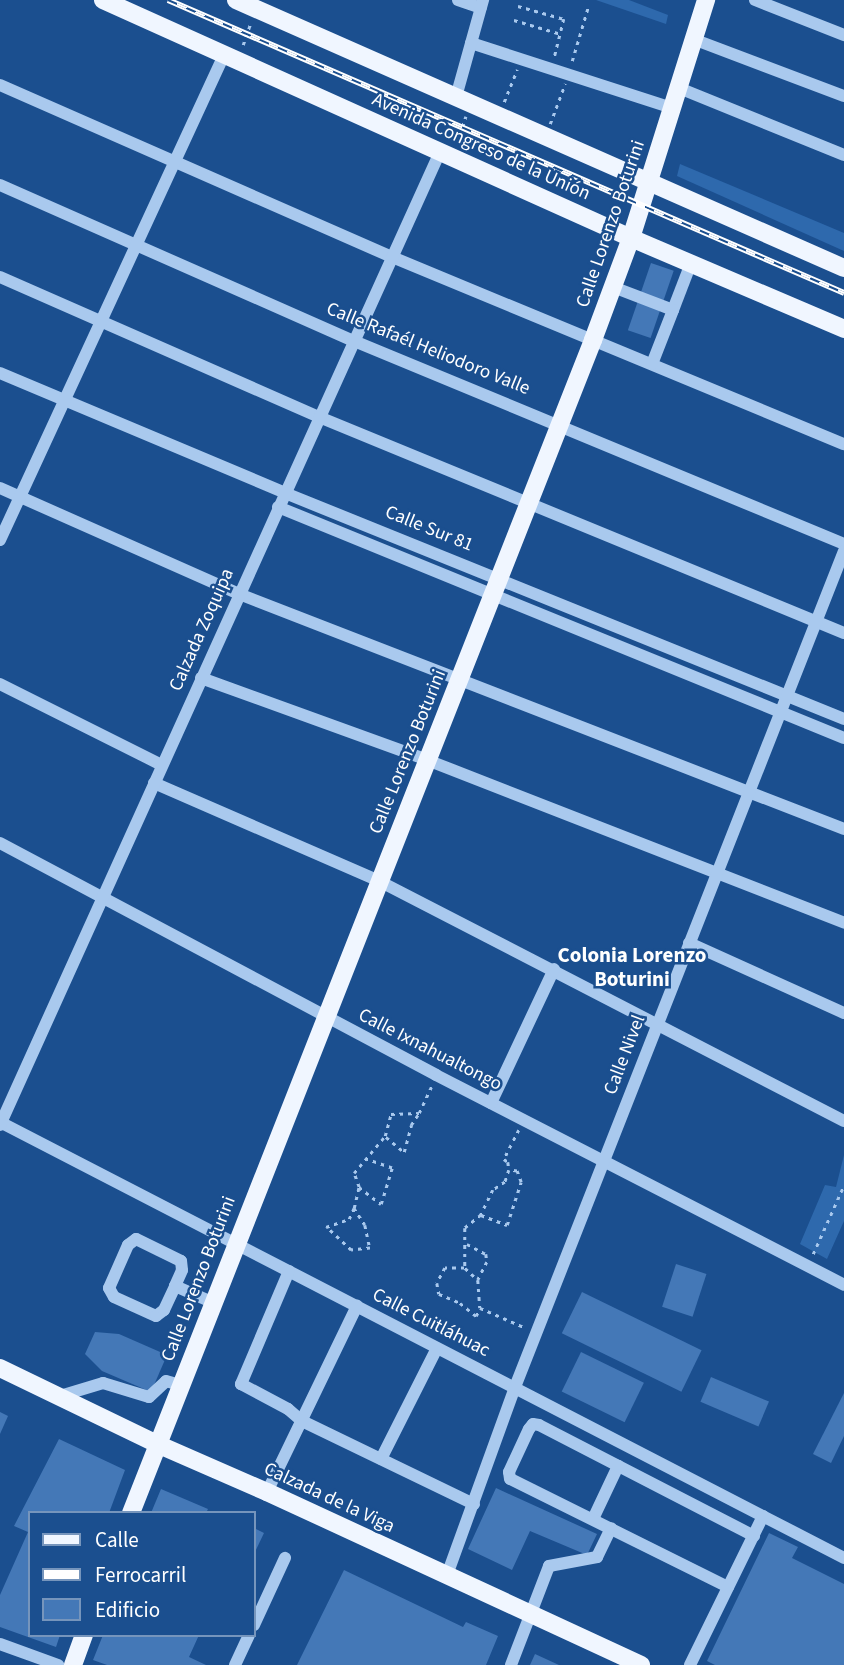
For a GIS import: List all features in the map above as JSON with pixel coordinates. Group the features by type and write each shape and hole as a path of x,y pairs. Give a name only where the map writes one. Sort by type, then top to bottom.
{"main road":[{"name":"Avenida Congreso de la Unión","path":"103,0 631,238 844,329"},
{"name":"Calle Lorenzo Boturini","path":"132,1511 235,1243 593,340 650,182 706,0"},
{"name":"Avenida Congreso de la Unión","path":"244,3 844,268"},
{"name":"Calzada de la Viga","path":"0,1368 157,1444 641,1665"},
{"path":"73,1665 83,1637"}],"street":[{"path":"458,0 482,4 471,43 463,100"},
{"path":"755,0 844,35"},
{"path":"694,39 844,96"},
{"path":"471,43 672,108"},
{"path":"0,540 175,161 231,58"},
{"path":"0,85 392,257 844,444"},
{"path":"679,88 844,155"},
{"name":"Calzada Zoquipa","path":"0,1123 392,257 446,155"},
{"name":"Calle Rafaél Heliodoro Valle","path":"0,185 354,341 560,424 844,544"},
{"path":"652,364 691,263"},
{"path":"0,277 319,417 844,632"},
{"path":"613,287 673,310"},
{"name":"Calle Sur 81","path":"0,373 285,493 844,738"},
{"path":"0,488 239,593 750,790 844,829"},
{"name":"Calle Sur 81","path":"278,507 496,586 844,719"},
{"name":"Calle Nivel","path":"447,1575 515,1387 844,551"},
{"path":"201,678 427,760 844,923"},
{"path":"0,684 162,765"},
{"path":"154,783 379,881 844,1121"},
{"name":"Calle Ixnahualtongo","path":"0,843 325,1017 844,1285"},
{"path":"689,943 844,1013"},
{"path":"491,1103 554,969"},
{"name":"Calle Cuitláhuac","path":"0,1123 844,1558"},
{"path":"136,1240 181,1261 182,1270 175,1286 164,1310 156,1316 114,1297 109,1288 128,1245 136,1240"},
{"path":"289,1271 242,1384 288,1409 302,1421 474,1504"},
{"path":"175,1286 212,1302"},
{"path":"267,1492 357,1306"},
{"path":"381,1460 437,1348"},
{"path":"60,1396 103,1383 149,1397 166,1381 180,1385"},
{"path":"729,1587 510,1479 509,1472 531,1426 536,1424 754,1536"},
{"path":"593,1519 618,1466"},
{"path":"690,1665 764,1516"},
{"path":"511,1665 549,1566 597,1557 611,1528"},
{"path":"256,1621 285,1558"},
{"path":"235,1665 248,1637"},
{"path":"0,1644 58,1665"}],"path":[{"path":"231,58 244,3"},
{"path":"518,6 564,19 551,69"},
{"path":"513,20 561,34"},
{"path":"499,116 520,59"},
{"path":"446,155 463,100"},
{"path":"385,1136 404,1152 411,1125 436,1075"},
{"path":"366,1159 392,1168 381,1204 359,1187 354,1173 385,1136 391,1114 419,1113"},
{"path":"465,1268 465,1228 481,1215 493,1190 505,1182 509,1170 508,1162 504,1159 524,1120"},
{"path":"481,1215 508,1225 521,1182 517,1171 509,1170"},
{"path":"807,1267 844,1185"},
{"path":"354,1208 365,1225 370,1248 351,1250 327,1227 349,1219 359,1187"},
{"path":"465,1243 486,1255 487,1262 478,1280 480,1308 476,1316 460,1303 439,1294 437,1283 445,1268 465,1268 478,1280"},
{"path":"480,1308 537,1332"}],"shaded area":[{"path":"596,0 629,0 668,15 666,24"},
{"path":"680,164 844,233 844,251 677,176"},
{"path":"844,1155 844,1221 827,1259 800,1244 825,1185 836,1187"}],"building":[{"path":"651,263 674,271 651,338 628,330"},
{"path":"676,1264 706,1274 693,1317 662,1307"},
{"path":"582,1292 702,1350 681,1392 562,1333"},
{"path":"95,1332 119,1334 167,1355 151,1392 102,1371 85,1354"},
{"path":"581,1352 644,1383 625,1422 562,1392"},
{"path":"711,1377 769,1402 758,1426 700,1402"},
{"path":"844,1393 844,1436 831,1463 813,1454"},
{"path":"0,1412 8,1416 0,1434"},
{"path":"59,1439 125,1470 110,1511 28,1511 28,1532 14,1526"},
{"path":"496,1488 597,1534 587,1555 530,1531 512,1570 468,1549"},
{"path":"161,1489 208,1509 207,1511 152,1511"},
{"path":"256,1529 264,1533 256,1550"},
{"path":"28,1532 28,1637 0,1627 0,1595"},
{"path":"769,1533 798,1547 792,1558 844,1584 844,1665 715,1665 707,1661"},
{"path":"344,1570 463,1627 466,1622 498,1636 486,1665 297,1665"},
{"path":"28,1637 59,1637 56,1647"},
{"path":"102,1637 198,1637 189,1657 206,1665 107,1665 93,1660"},
{"path":"535,1654 559,1665 530,1665"}],"railway":[{"path":"168,0 844,293"}],"district":[{"name":"Colonia Lorenzo Boturini","path":"632,967"}]}
